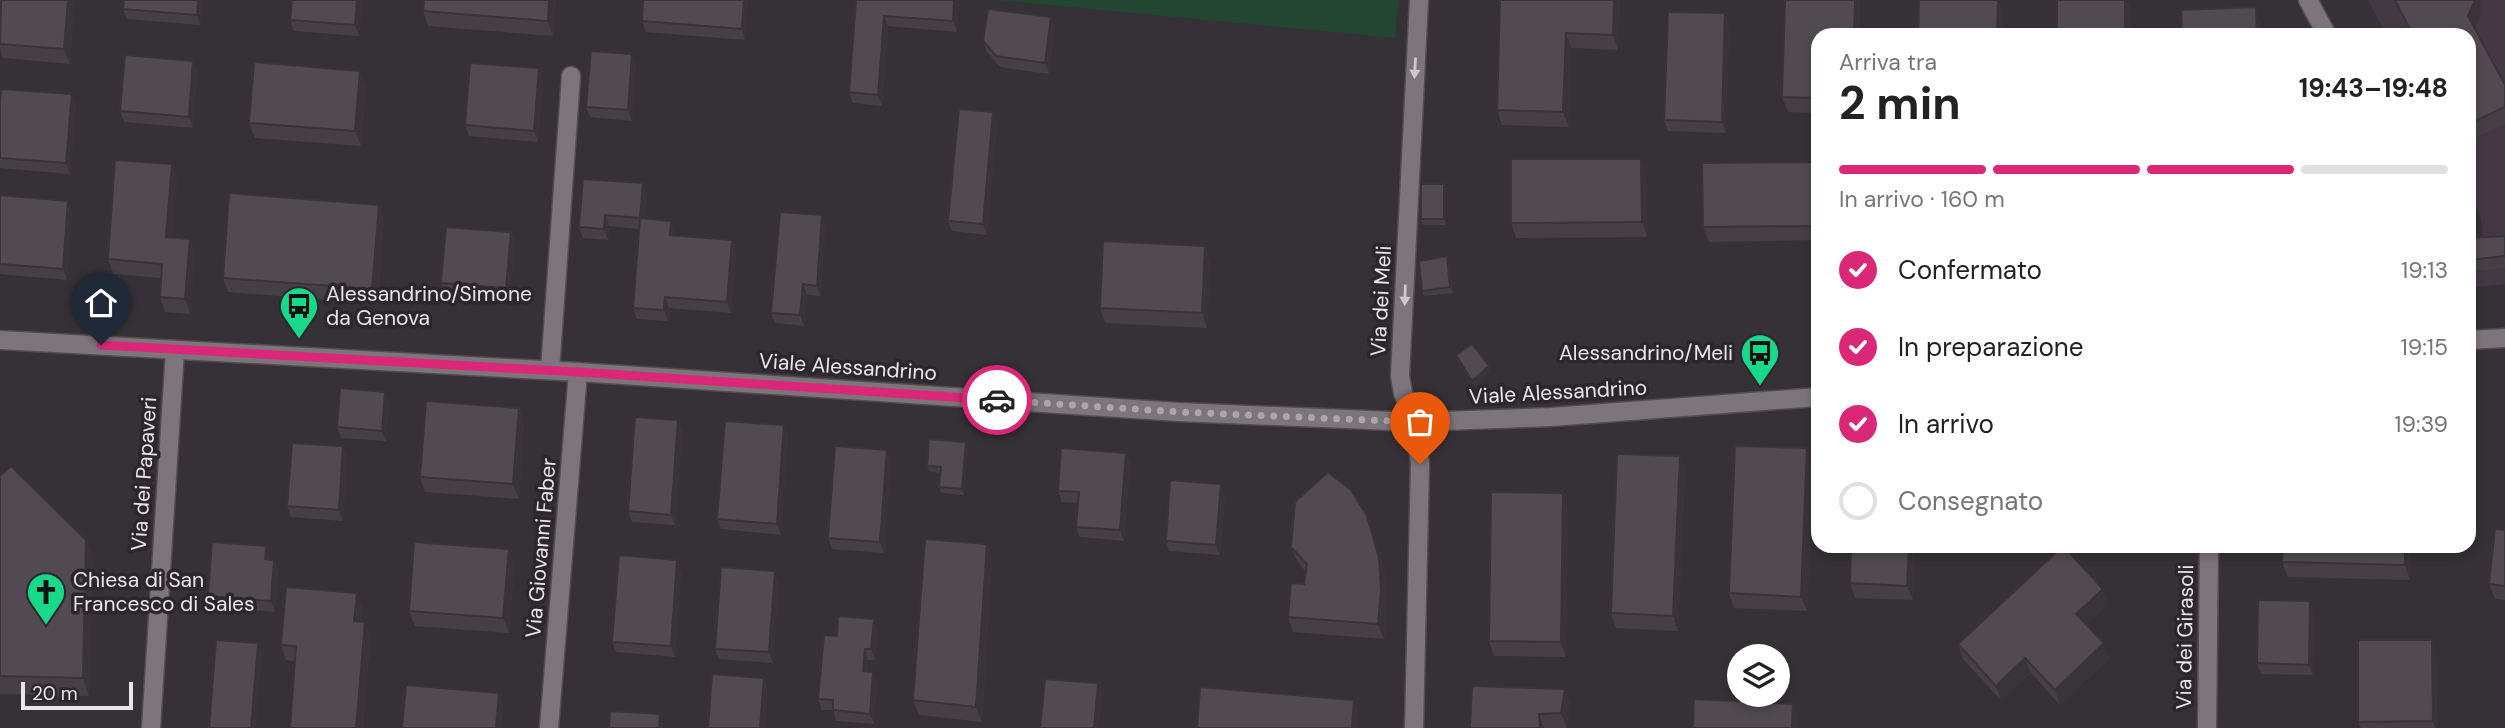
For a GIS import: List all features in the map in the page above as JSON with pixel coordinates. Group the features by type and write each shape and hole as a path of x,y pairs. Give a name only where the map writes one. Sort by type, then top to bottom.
{"street":[{"name":"Via dei Meli","path":"1414,728 1420,464 1415,422 1402,393 1401,376 1419,0"},
{"path":"2308,0 2323,28"},
{"path":"550,370 571,76"},
{"path":"2476,340 2505,338"},
{"name":"Viale Alessandrino","path":"0,340 550,370 1179,412 1415,422 1551,418 1811,398"},
{"name":"Via dei Papaveri","path":"151,728 175,349"},
{"name":"Via Giovanni Faber","path":"549,728 578,372"},
{"name":"Via dei Girasoli","path":"2207,728 2209,553"}],"shaded area":[{"path":"2368,0 2505,0 2505,284 2476,287 2476,249 2484,248 2481,218 2476,208 2476,28 2382,28"}],"green space":[{"path":"997,0 1399,0 1395,38"}],"building":[{"path":"1,0 68,0 64,49 0,44"},
{"path":"124,0 198,0 197,15 123,9"},
{"path":"292,0 357,0 355,25 290,20"},
{"path":"424,0 549,0 548,21 423,11"},
{"path":"643,0 744,0 742,29 642,21"},
{"path":"856,0 954,0 953,21 884,16 878,95 849,92"},
{"path":"1500,0 1614,0 1613,35 1566,33 1563,112 1497,110"},
{"path":"1785,0 1855,0 1854,28 1811,28 1811,98 1782,97"},
{"path":"1919,0 1998,0 1997,28 1918,28"},
{"path":"2057,0 2125,0 2125,28 2057,28"},
{"path":"2395,0 2475,0 2468,16 2474,28 2409,28"},
{"path":"2256,7 2257,28 2182,28 2181,10"},
{"path":"988,9 1051,17 1045,63 996,56 983,41"},
{"path":"1668,12 1725,13 1722,122 1664,120"},
{"path":"2476,31 2505,85 2505,107 2476,121"},
{"path":"591,51 632,54 628,110 586,107"},
{"path":"125,55 193,61 189,117 120,111"},
{"path":"254,62 360,71 355,131 249,123"},
{"path":"470,63 539,68 534,131 465,125"},
{"path":"1,89 72,94 66,163 0,158"},
{"path":"959,109 993,112 983,224 948,221"},
{"path":"1511,159 1641,159 1642,222 1511,223"},
{"path":"115,160 172,164 166,237 190,239 185,299 160,297 162,264 108,259"},
{"path":"1811,162 1811,226 1703,227 1702,163"},
{"path":"583,179 643,183 640,218 605,215 604,229 579,227"},
{"path":"1421,184 1444,184 1444,219 1421,219"},
{"path":"229,193 379,205 372,289 223,278"},
{"path":"0,195 68,201 63,269 0,264"},
{"path":"780,212 822,215 817,286 803,284 800,315 771,313"},
{"path":"640,218 671,221 670,235 732,240 727,302 665,297 664,310 633,308"},
{"path":"446,227 511,232 506,288 441,283"},
{"path":"2505,236 2505,256 2476,259 2476,238"},
{"path":"1103,241 1205,246 1202,313 1100,308"},
{"path":"1447,256 1450,287 1422,291 1419,261"},
{"path":"1472,344 1489,366 1472,381 1456,355"},
{"path":"340,388 385,392 382,431 337,427"},
{"path":"426,401 519,408 513,484 420,477"},
{"path":"635,417 678,420 671,515 628,511"},
{"path":"725,421 784,425 777,524 717,519"},
{"path":"929,439 966,442 962,489 939,487 941,467 927,466"},
{"path":"292,443 343,446 339,510 287,506"},
{"path":"835,446 887,450 880,542 828,538"},
{"path":"1735,446 1807,448 1801,597 1729,593"},
{"path":"1061,448 1126,453 1120,530 1076,527 1079,492 1058,491"},
{"path":"1617,454 1680,456 1673,616 1611,613"},
{"name":"Chiesa di San Francesco di Sales","path":"11,466 86,540 83,678 0,676 0,476"},
{"path":"1328,472 1351,490 1367,516 1379,558 1381,590 1378,624 1288,617 1291,583 1304,584 1307,564 1291,547 1295,502"},
{"path":"1170,480 1221,484 1216,545 1166,541"},
{"path":"1491,492 1563,493 1561,642 1489,641"},
{"path":"2495,529 2505,530 2505,586 2489,584"},
{"path":"925,539 987,544 976,707 913,700"},
{"path":"212,542 266,546 265,559 274,560 271,601 208,596"},
{"path":"414,542 509,549 503,618 409,611"},
{"path":"1851,553 1909,553 1907,586 1850,583"},
{"path":"2056,553 2070,553 2103,589 2076,614 2104,643 2055,690 2025,658 1996,686 1958,644"},
{"path":"2283,553 2405,553 2405,565 2282,562"},
{"path":"619,555 677,560 671,646 612,642"},
{"path":"721,567 775,571 769,652 715,649"},
{"path":"286,587 357,593 354,621 365,622 356,728 290,728 296,646 281,645"},
{"path":"2258,600 2310,601 2309,665 2257,663"},
{"path":"838,616 874,619 871,649 865,649 863,671 873,672 870,714 833,710 833,700 818,699 824,635 837,636"},
{"path":"216,640 258,643 251,728 209,728"},
{"path":"2358,640 2432,640 2433,721 2358,722"},
{"path":"712,674 764,678 760,728 708,728"},
{"path":"1045,679 1098,683 1094,728 1040,728"},
{"path":"406,685 499,693 496,728 402,728"},
{"path":"1472,686 1565,689 1561,713 1539,714 1540,728 1470,728"},
{"path":"1200,687 1354,700 1352,728 1197,728"},
{"path":"1694,699 1727,701 1727,707 1790,707 1790,704 1793,704 1792,728 1693,728"},
{"path":"610,711 660,714 659,728 609,728"}],"way so far":[{"path":"997,400 1179,412 1415,422 1420,464"}],"place":[{"name":"Alessandrino/Simone da Genova","path":"299,340"},
{"name":"Alessandrino/Meli","path":"1760,387"},
{"name":"Chiesa di San Francesco di Sales","path":"46,626"}],"route":[{"path":"101,345 578,372 997,400"}]}
